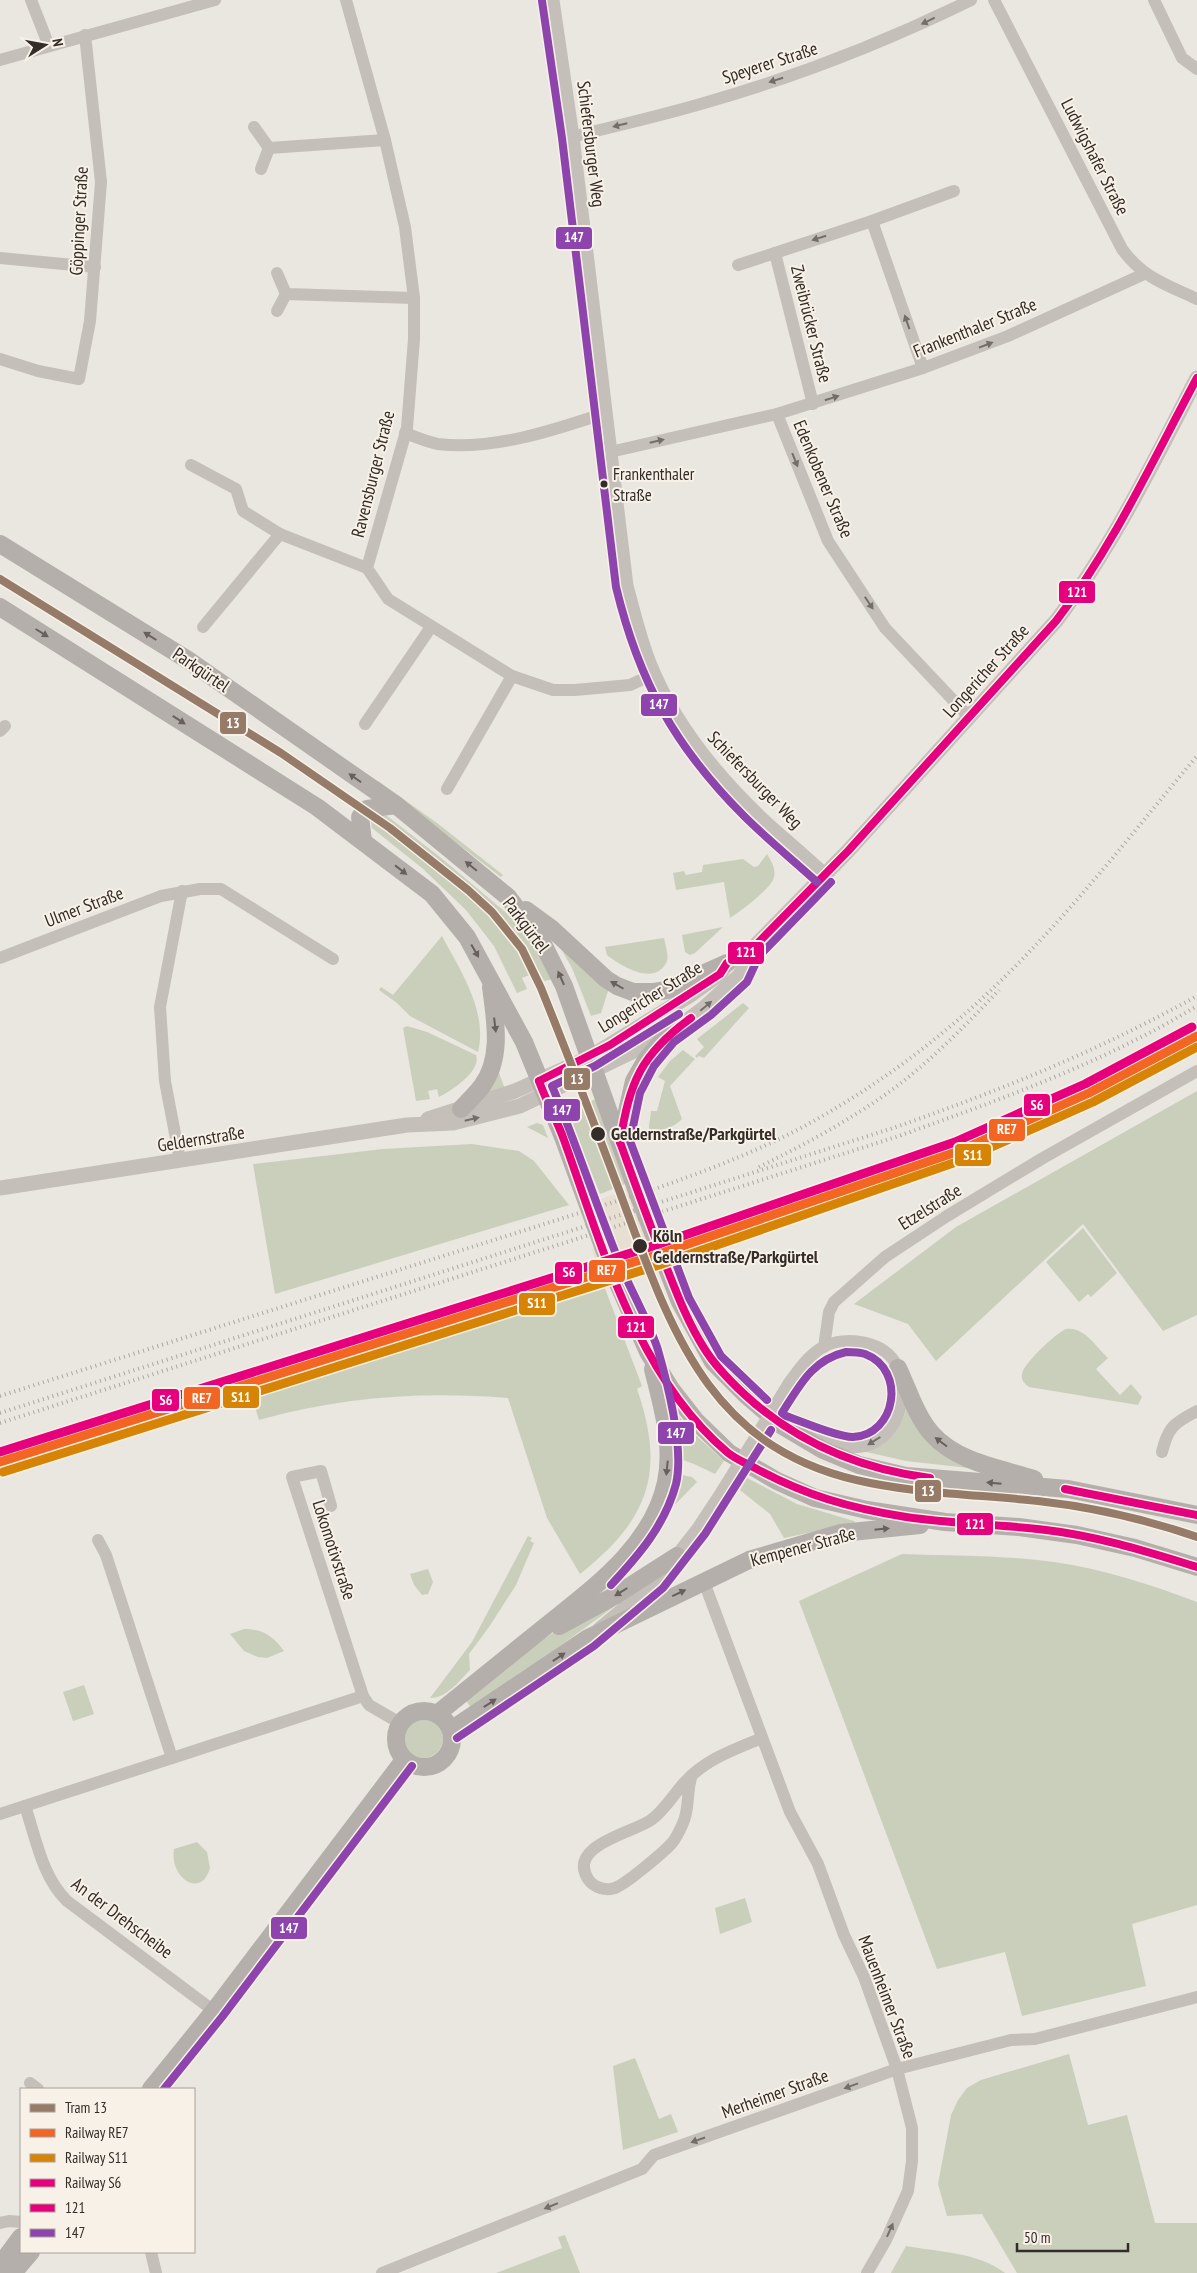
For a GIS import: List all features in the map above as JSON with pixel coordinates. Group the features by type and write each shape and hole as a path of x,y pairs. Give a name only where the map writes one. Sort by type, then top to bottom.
{"main road":[{"name":"Parkgürtel","path":"0,544 188,660 396,805 508,897 527,919 550,956 564,986 680,1302 713,1362 746,1395 781,1425 823,1450 858,1465 906,1476 1068,1489"},
{"path":"0,607 292,791 363,841 432,894 467,937 490,976 524,1042 563,1137 609,1263 648,1352 671,1389 696,1421 729,1453 777,1481 815,1498 867,1510 945,1522 1019,1527 1077,1535 1135,1548 1197,1567"},
{"path":"363,841 360,817 367,809 396,805"},
{"path":"508,897 552,930 606,979 625,990 645,993 667,990 728,963"},
{"path":"461,1109 483,1085 497,1040 490,976"},
{"path":"620,1142 634,1081 646,1060 667,1035"},
{"name":"Kempener Straße","path":"437,1714 607,1575 638,1540 651,1521 666,1481 669,1448 665,1421 648,1352"},
{"name":"Kempener Straße","path":"898,1368 931,1433 947,1446 972,1460 1068,1489"},
{"path":"1068,1489 1197,1515"},
{"name":"Kempener Straße","path":"451,1730 588,1638 749,1560 841,1533 945,1522"},
{"name":"Kempener Straße","path":"508,1657 571,1619 616,1595 677,1556"},
{"path":"425,1710 437,1714 445,1720 451,1730 450,1752 434,1766 422,1768 411,1766 404,1760 397,1749 395,1738 400,1723 414,1712 425,1710"},
{"path":"152,2088 214,2011 243,1970 404,1760"},
{"path":"0,2265 20,2238"},
{"path":"13,2273 30,2253"}],"street":[{"path":"31,0 49,46"},
{"path":"0,60 215,0"},
{"name":"Ravensburger Straße","path":"191,465 236,489 243,511 280,534 366,568 405,433 414,339 414,298 405,227 385,140 346,0"},
{"name":"Schiefersburger Weg","path":"552,0 572,137 626,586 639,634 654,674 687,734 717,772 768,826 824,875"},
{"name":"Speyerer Straße","path":"572,137 703,104 801,72 917,26 971,0"},
{"name":"Ludwigshafer Straße","path":"994,0 1122,250 1144,274 1197,299"},
{"path":"1154,0 1182,58 1197,69"},
{"name":"Göppinger Straße","path":"0,360 79,379 90,321 101,182 85,35"},
{"path":"254,128 269,148"},
{"path":"269,148 385,140"},
{"path":"261,169 269,148"},
{"name":"Zweibrücker Straße","path":"738,265 872,221 954,191"},
{"path":"872,221 922,368"},
{"name":"Zweibrücker Straße","path":"775,253 812,404"},
{"path":"0,258 95,267"},
{"path":"277,273 286,294 278,311"},
{"name":"Frankenthaler Straße","path":"610,452 777,414 922,368 1008,336 1144,274"},
{"path":"286,294 414,298"},
{"name":"Longericher Straße","path":"592,1063 720,974 728,963 751,950 824,875 970,718 1056,621 1080,590 1108,545 1197,378"},
{"path":"405,433 436,444 465,445 499,442 566,426 605,413"},
{"name":"Edenkobener Straße","path":"777,414 828,541 885,628 970,718"},
{"path":"203,626 280,534"},
{"path":"366,568 388,599 431,628 512,676 554,690 574,690 630,685 654,674"},
{"path":"365,724 431,628"},
{"path":"447,789 512,676"},
{"name":"Ulmer Straße","path":"0,958 161,896 182,891 221,889 333,959"},
{"path":"180,1160 165,1081 160,1008 182,891"},
{"name":"Longericher Straße","path":"592,1063 667,1035 704,1008 740,975 751,950"},
{"name":"Geldernstraße","path":"406,1125 542,1088 592,1063"},
{"name":"Etzelstraße","path":"824,1347 829,1312 834,1302 885,1257 947,1216 1043,1158 1197,1071"},
{"name":"Geldernstraße","path":"0,1188 406,1125 453,1123 471,1120 520,1106 542,1088"},
{"name":"Kempener Straße","path":"588,1638 656,1581 677,1556 722,1491 789,1383 806,1362 824,1347 845,1342 866,1343 884,1352 898,1368"},
{"path":"781,1425 840,1445 858,1447 870,1444 888,1430 900,1410 902,1394 898,1368"},
{"path":"1162,1452 1167,1433 1183,1418 1197,1411"},
{"name":"Lokomotivstraße","path":"331,1506 321,1470 292,1477 363,1696"},
{"path":"98,1540 106,1555 172,1758"},
{"name":"Mauenheimer Straße","path":"704,1582 790,1812 818,1864 844,1934 864,1977 897,2069 912,2128 912,2161 908,2191 886,2240 867,2273"},
{"path":"0,1814 363,1696 369,1704 400,1723"},
{"path":"692,1775 687,1786 685,1817 678,1834 668,1848 615,1888 600,1888 591,1883 588,1879 585,1865 592,1849 651,1820 692,1775 716,1758 762,1738"},
{"name":"An der Drehscheibe","path":"25,1806 48,1876 55,1889 67,1901 214,2011"},
{"name":"Merheimer Straße","path":"382,2273 642,2169 654,2155 897,2069 1011,2040 1035,2039 1197,1997"},
{"path":"0,2223 9,2220 20,2222"},
{"path":"151,2253 156,2273"}],"green space":[{"path":"378,781 437,823 503,875 501,877 378,783"},
{"path":"379,815 387,816 440,857 510,916 529,937 554,979 544,981 539,971 522,978 527,989 517,993 494,946 466,910 422,868 372,828 371,822 374,817"},
{"path":"767,854 773,865 774,877 772,882 741,911 730,918 724,882 676,890 673,873 684,871 686,875 702,872 703,865 743,859 754,867 758,866"},
{"path":"723,927 695,953 690,955 685,952 682,935"},
{"path":"442,936 464,977 476,1006 480,1037 478,1052 410,1016 397,1003 379,990 381,987 393,995"},
{"path":"664,938 667,961 662,969 655,973 638,972 621,965 607,955 605,947"},
{"path":"560,947 609,988 601,1013 591,1016 572,968"},
{"path":"743,1003 749,1008 704,1058 699,1056 697,1058 695,1056 704,1047 697,1039"},
{"path":"407,1026 427,1032 476,1055 477,1061 470,1074 458,1085 439,1097 437,1089 428,1091 430,1099 416,1101 403,1028"},
{"path":"683,1050 695,1059 670,1086 682,1119 673,1126 661,1131 650,1142 649,1126 651,1111 657,1111 665,1081 658,1077 670,1061"},
{"path":"494,1072 499,1073 505,1089 480,1098"},
{"path":"1197,1091 1197,1315 1163,1331 1083,1224 936,1361 908,1324 854,1304 956,1227"},
{"path":"596,1099 628,1183 600,1194 567,1111"},
{"path":"537,1123 543,1125 548,1138 527,1127"},
{"path":"472,1144 519,1151 534,1161 569,1205 275,1294 253,1164 383,1149"},
{"path":"1083,1228 1117,1273 1091,1297 1088,1294 1079,1302 1046,1262"},
{"path":"601,1278 642,1386 637,1389 646,1419 650,1446 650,1470 645,1492 636,1513 622,1534 580,1574 547,1518 508,1398 445,1395 382,1398 320,1406 259,1420 250,1391"},
{"path":"1066,1329 1072,1329 1084,1334 1094,1343 1108,1358 1096,1369 1120,1395 1131,1384 1142,1397 1138,1405 1029,1387 1022,1380 1024,1369 1034,1356 1048,1342"},
{"path":"669,1404 691,1431 724,1461 715,1474 675,1457"},
{"path":"907,1408 969,1468 906,1461 862,1451 891,1435"},
{"path":"673,1473 692,1477 697,1482 658,1522"},
{"path":"747,1478 797,1504 854,1521 855,1523 784,1538 770,1514 740,1490"},
{"path":"528,1536 532,1538 530,1541 534,1543 516,1585 469,1654 470,1670 447,1692 430,1698 472,1642"},
{"path":"902,1554 997,1557 1054,1562 1127,1578 1197,1602 1197,1905 1132,1924 1146,1986 1022,2016 1005,1952 937,1969 799,1601"},
{"path":"428,1569 433,1582 428,1594 422,1595 414,1585 410,1574"},
{"path":"613,1603 616,1604 615,1606 472,1710 464,1697 500,1668 551,1634"},
{"path":"244,1629 257,1630 267,1634 284,1651 267,1658 258,1657 244,1651 230,1634"},
{"path":"84,1685 94,1714 73,1721 63,1692"},
{"path":"423,1718 437,1724 443,1738 437,1752 423,1758 409,1752 403,1738 409,1724"},
{"path":"197,1842 207,1852 210,1868 206,1878 200,1882 193,1883 181,1876 176,1868 174,1849"},
{"path":"745,1898 752,1922 720,1934 715,1908"},
{"path":"1069,2054 1088,2125 1127,2115 1155,2223 1197,2223 1197,2273 1017,2273 982,2214 947,2216 938,2184 951,2115 958,2100 967,2088 981,2080"},
{"path":"635,2058 659,2119 671,2114 678,2132 623,2150 613,2066"},
{"path":"565,2235 580,2273 496,2273 562,2248 558,2237"},
{"path":"906,2246 970,2257 994,2266 1005,2273 891,2273"}],"shaded area":[{"path":"631,1188 649,1236 672,1229 677,1244 599,1269 592,1249 617,1241 601,1199"}],"railway":[{"path":"0,1396 652,1190 740,1157 804,1127 907,1061 983,997 1052,928 1197,756"},
{"path":"759,1167 826,1132 858,1113 904,1081 960,1030 999,990"},
{"path":"0,1413 893,1128 971,1100 1048,1069 1123,1035 1197,996"},
{"path":"0,1423 896,1137 1012,1094 1088,1063 1197,1006"}],"tram line":[{"name":"13","path":"0,579 281,753 390,828 468,890 492,912 522,949 541,988 638,1241 678,1335 702,1376 732,1413 769,1443 815,1467 870,1483 912,1490 1038,1501 1098,1510 1138,1519 1197,1537"}],"rail line":[{"name":"S6","path":"0,1452 653,1246 955,1142 1085,1084 1192,1027"},
{"name":"RE7","path":"0,1462 656,1255 959,1151 1089,1093 1197,1036"},
{"name":"S11","path":"3,1472 659,1265 962,1160 1093,1102 1197,1047"}],"transit line":[{"name":"147","path":"542,1 562,138 616,587 625,621 648,683 679,738 698,764 744,816 817,882"},
{"name":"121","path":"539,1081 610,1045 720,974 727,963 751,950 848,851 1056,621 1077,593 1114,533 1197,378"},
{"name":"147","path":"767,1400 721,1356 689,1298 630,1141 640,1093 654,1066 674,1042 711,1015 747,982 759,956 831,882"},
{"name":"147","path":"611,1585 650,1539 671,1499 678,1470 674,1417 654,1338 618,1259 552,1086 595,1066 679,1014"},
{"name":"121","path":"620,1142 628,1103 640,1071 660,1045 691,1018"},
{"name":"121","path":"539,1081 561,1133 609,1265 626,1307 646,1348 669,1386 696,1421 727,1452 792,1486 846,1505 923,1519 1029,1528 1085,1536 1197,1567"},
{"name":"121","path":"620,1142 683,1308 704,1348 722,1372 764,1411 785,1427 807,1440 830,1451 878,1468 930,1478"},
{"name":"147","path":"846,1352 865,1354 878,1362 887,1373 891,1387 891,1401 887,1414 879,1425 868,1434 853,1437 838,1435 820,1429 782,1413 801,1384 816,1367 824,1361 846,1352"},
{"name":"147","path":"457,1738 594,1646 663,1588 705,1534 771,1430"},
{"name":"121","path":"1065,1489 1197,1515"},
{"name":"147","path":"165,2088 222,2017 412,1766"}],"place":[{"name":"Frankenthaler Straße","path":"604,484"},
{"name":"Geldernstraße/Parkgürtel","path":"598,1134"},
{"name":"Köln Geldernstraße/Parkgürtel","path":"640,1246"}]}
